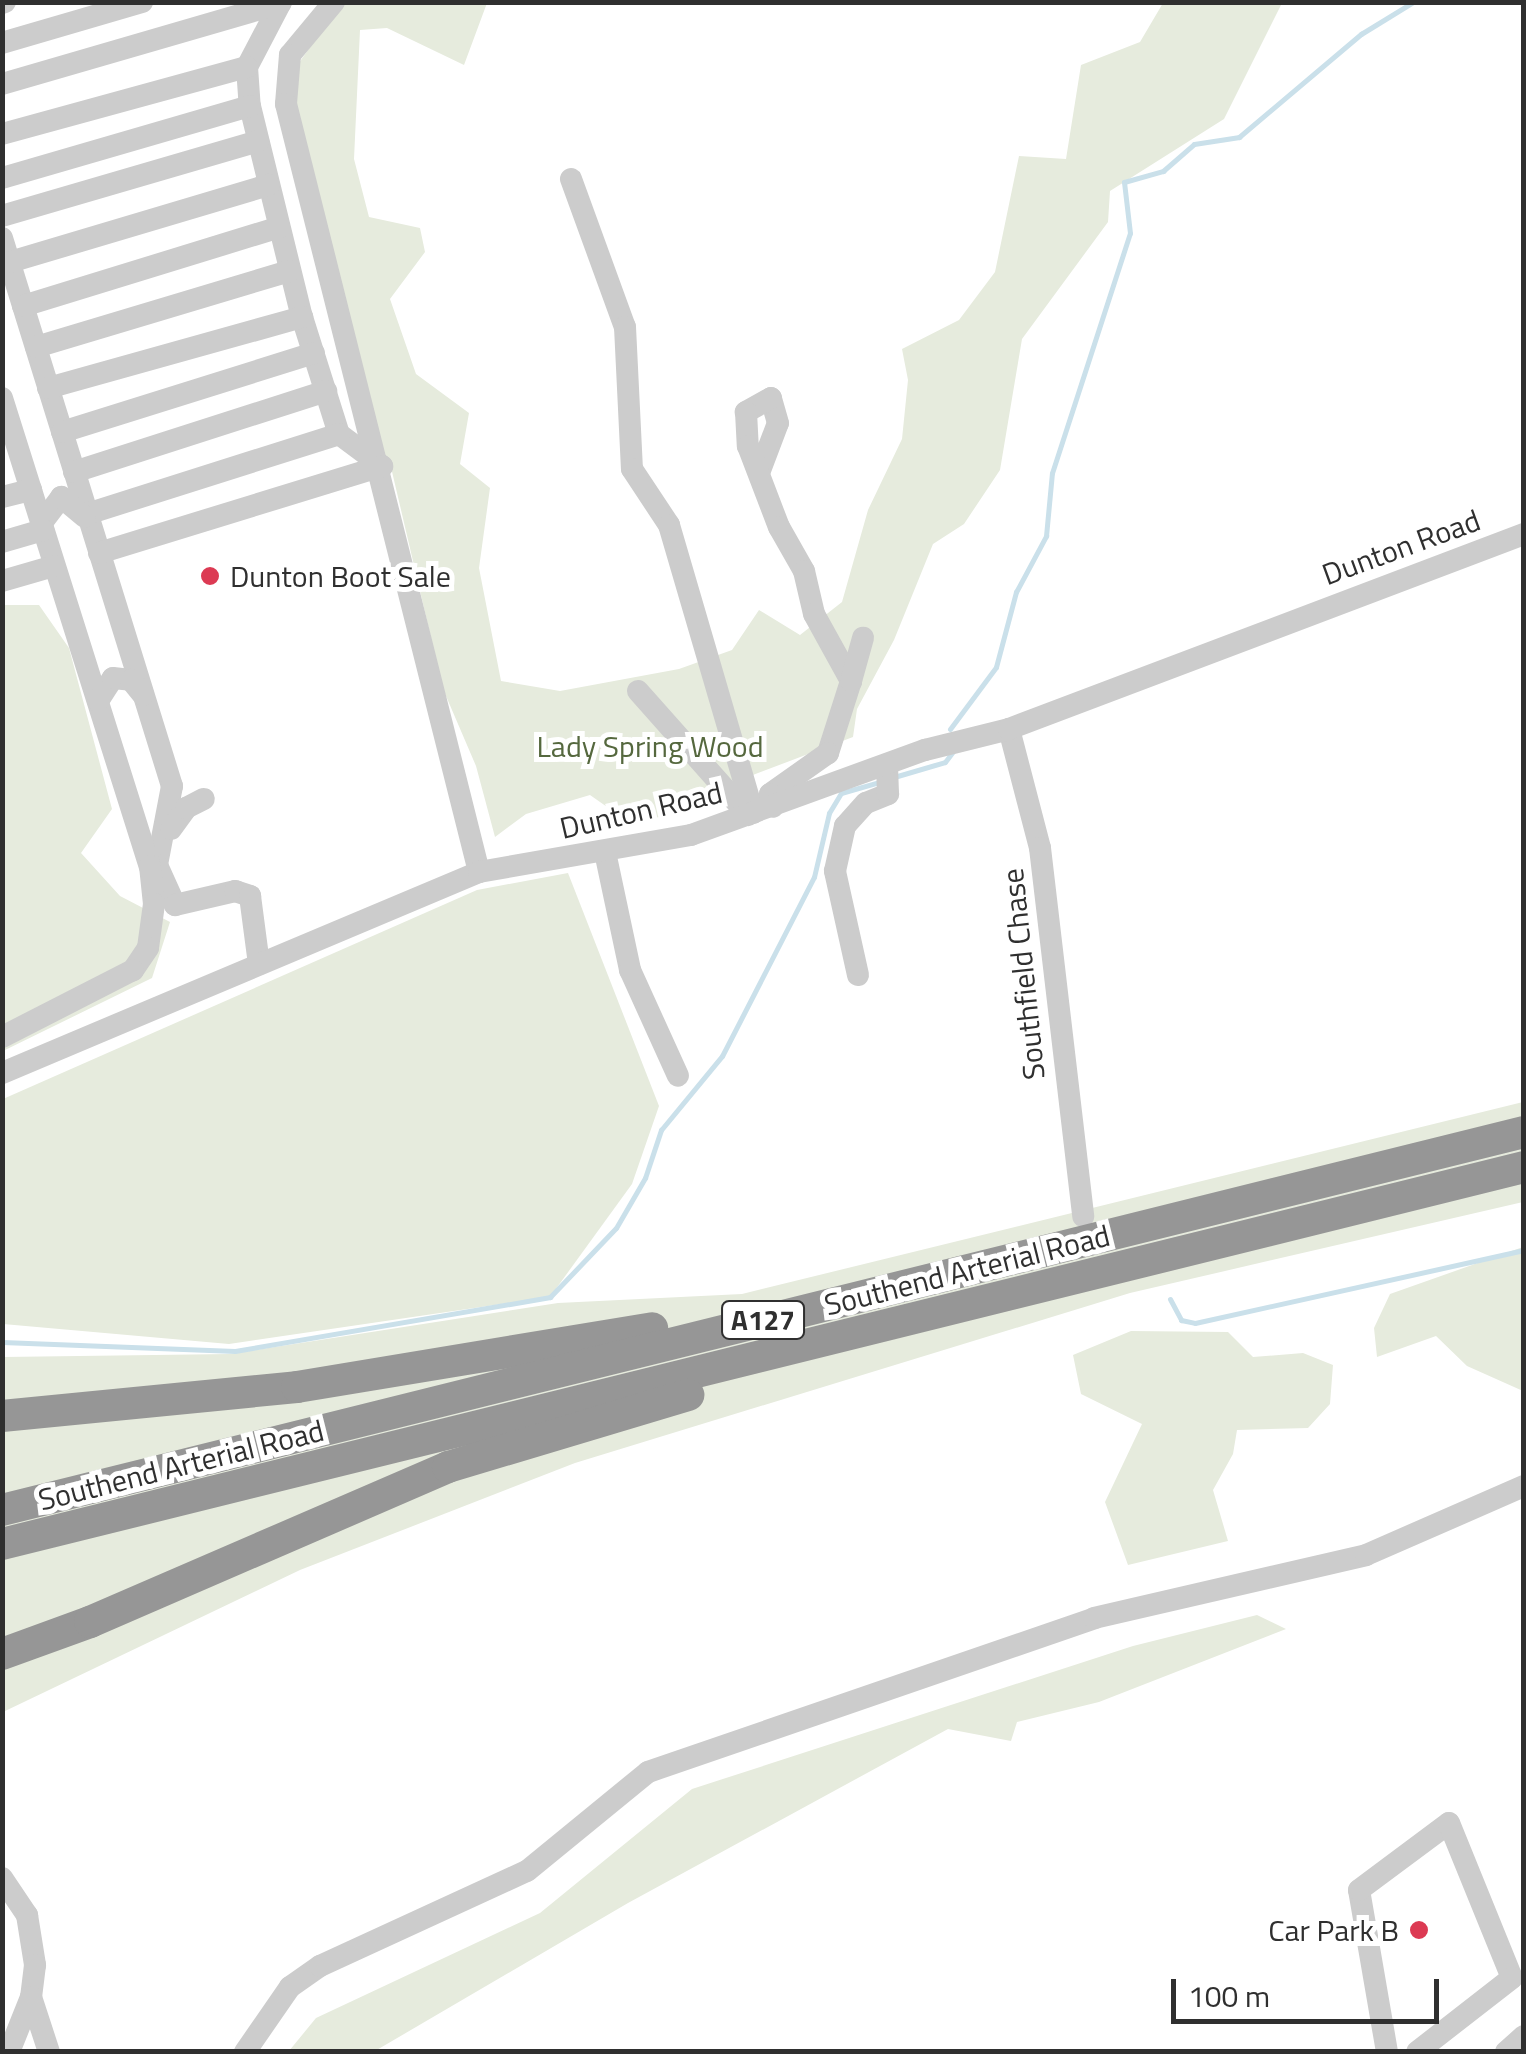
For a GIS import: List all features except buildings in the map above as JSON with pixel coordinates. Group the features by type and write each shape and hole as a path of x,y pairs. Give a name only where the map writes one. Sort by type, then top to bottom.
{"highway":[{"name":"Southend Arterial Road","path":"2,1510 1086,1228 1524,1132"},
{"name":"Southend Arterial Road","path":"2,1544 1524,1166"},
{"path":"2,1416 430,1368 1086,1228"},
{"path":"2,1654 108,1615 448,1467 993,1298"}],"street":[{"path":"2,42 142,2"},
{"path":"281,3 246,67 250,106 302,317 340,434 382,466"},
{"path":"2,84 281,3"},
{"path":"326,7 290,55 286,104 320,257 382,466 479,872"},
{"path":"2,134 246,67"},
{"path":"2,178 250,106"},
{"path":"2,216 258,141"},
{"path":"571,180 626,328 632,468 669,525 758,812"},
{"path":"10,262 269,185"},
{"path":"23,306 279,227"},
{"path":"2,238 173,793 157,865 175,905 235,891 250,896 259,964"},
{"path":"36,347 290,271"},
{"path":"48,388 302,317"},
{"path":"62,432 314,353"},
{"path":"74,472 326,391"},
{"path":"2,1037 116,980 148,948 152,875 31,490 10,450 4,406"},
{"path":"88,519 340,434"},
{"path":"99,553 382,466"},
{"path":"760,473 804,572 814,614 851,681"},
{"path":"2,498 31,490"},
{"path":"2,542 42,527 62,498 88,519"},
{"name":"Dunton Road","path":"2,1073 479,872 606,852 758,812 887,766 1009,729 1524,534"},
{"path":"2,581 54,566"},
{"path":"758,812 770,794 828,753 863,638"},
{"path":"98,701 113,678 131,680 144,696"},
{"path":"638,691 758,812"},
{"name":"Southfield Chase","path":"1009,729 1040,848 1086,1228"},
{"path":"858,975 835,872 845,826 866,803 888,794 887,766"},
{"path":"157,865 182,812 204,799"},
{"path":"606,852 630,970 678,1076"},
{"path":"245,2052 290,1987 320,1966 527,1871 648,1772 1094,1618 1366,1555 1524,1486"},
{"path":"1386,2052 1359,1889 1447,1823 1512,1978 1417,2052"},
{"path":"2,1878 27,1916 34,1965 31,1997 9,2052"},
{"path":"31,1997 49,2052"},
{"path":"1506,2052 1524,2036"}],"green space":[{"name":"Lady Spring Wood","path":"342,3 487,3 464,65 387,28 360,30 354,159 369,217 420,228 425,252 390,299 416,374 469,413 460,464 490,488 479,568 501,681 560,691 679,669 732,650 759,610 800,635 842,602 868,510 902,439 908,380 902,349 959,320 995,272 1019,156 1066,159 1081,65 1140,42 1163,3 1282,3 1224,119 1110,191 1108,222 1022,339 1000,470 964,524 933,544 894,640 857,709 853,737 716,789 709,807 630,823 590,795 526,814 495,837 476,766 443,689 390,463 378,450 293,93 298,64"},
{"path":"2,605 39,605 69,648 112,809 81,853 120,896 170,922 152,978 3,1051"},
{"path":"568,873 659,1106 632,1184 550,1297 229,1344 3,1324 3,1099 477,890"},
{"path":"1523,1102 1523,1202 1130,1293 575,1463 300,1570 3,1712 3,1357 230,1354 558,1303 742,1294"},
{"path":"1523,1247 1523,1391 1467,1366 1436,1336 1377,1357 1374,1328 1390,1294"},
{"path":"1131,1331 1228,1332 1253,1357 1303,1353 1333,1365 1330,1404 1308,1428 1237,1430 1233,1454 1213,1490 1228,1541 1128,1565 1105,1502 1142,1424 1081,1394 1073,1355"},
{"path":"1257,1615 1286,1629 1099,1702 1017,1722 1011,1741 948,1729 628,1903 375,2051 289,2051 316,2018 540,1913 692,1789 1133,1646"}],"waterway":[{"path":"950,729 996,667 1016,592 1046,536 1052,473 1130,233 1124,182 1163,171 1194,144 1239,137 1361,34 1413,2"},
{"path":"894,777 945,762 954,750"},
{"path":"2,1342 235,1351 550,1297 616,1228 645,1178 661,1130 722,1056 814,877 829,813 841,793 883,781"},
{"path":"1170,1299 1181,1320 1195,1323 1524,1250"}],"place":[{"name":"Dunton Boot Sale","path":"210,576"},
{"name":"Car Park B","path":"1419,1930"}]}
